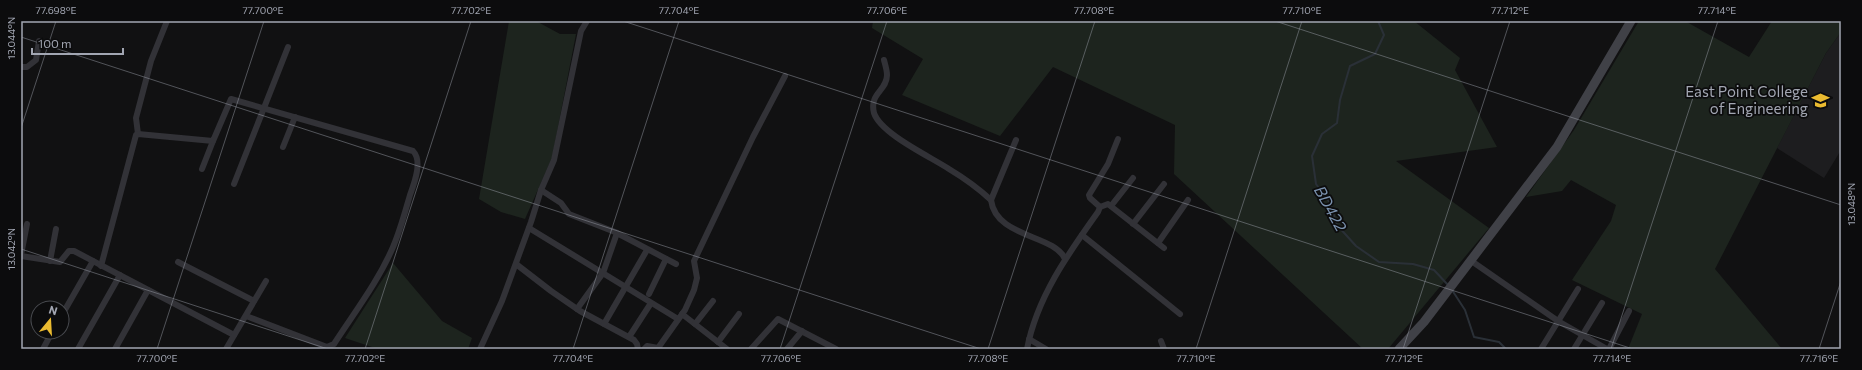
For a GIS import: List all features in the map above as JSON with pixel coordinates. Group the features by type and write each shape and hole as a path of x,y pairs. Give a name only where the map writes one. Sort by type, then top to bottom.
{"street":[{"path":"101,266 135,137 138,134 136,118 151,61 167,21"},
{"path":"480,349 502,301 529,228 541,190 554,160 581,31 587,21"},
{"path":"1400,349 1424,322 1557,147 1631,21"},
{"path":"21,66 27,67 32,65 36,60 39,41"},
{"path":"234,184 288,48"},
{"path":"884,60 887,74 886,80 874,96 872,104 879,123 919,153 949,169 991,200"},
{"path":"644,349 647,346 658,348 680,317 694,290 697,278 694,261 753,137 785,76"},
{"path":"202,169 231,99 413,151 417,158 416,177 393,247 374,283 334,344 327,347 246,316"},
{"path":"283,147 295,118"},
{"path":"138,134 213,141"},
{"path":"1100,207 1090,198 1090,195 1108,164 1118,139"},
{"path":"1016,140 991,200 992,208 1003,222 1058,250 1065,259"},
{"path":"1111,206 1133,178"},
{"path":"1133,224 1164,184"},
{"path":"541,190 561,204 569,214 617,234 676,264"},
{"path":"1158,243 1188,200"},
{"path":"1028,349 1029,339 1036,316 1065,259 1100,207 1108,204 1164,248"},
{"path":"26,224 21,256 50,261 62,261 71,250 234,335"},
{"path":"529,228 651,303 695,324 727,349"},
{"path":"50,261 56,229"},
{"path":"577,309 603,273 617,234"},
{"path":"1082,235 1180,314"},
{"path":"604,324 647,250"},
{"path":"649,294 666,259"},
{"path":"70,301 93,261"},
{"path":"178,262 254,301"},
{"path":"516,264 577,309 629,337 637,344 638,349"},
{"path":"1467,264 1582,336 1608,349 1629,311"},
{"path":"78,349 120,275"},
{"path":"226,349 266,281"},
{"path":"1541,349 1578,289"},
{"path":"115,349 148,290"},
{"path":"695,324 713,301"},
{"path":"629,337 651,303"},
{"path":"1574,349 1602,303"},
{"path":"718,342 739,314"},
{"path":"751,349 778,319 802,331 826,347 836,349"},
{"path":"787,349 802,331"},
{"path":"1029,339 1046,349"},
{"path":"43,349 48,340"},
{"path":"1161,341 1164,349"}],"shaded area":[{"path":"509,21 536,21 560,34 576,34 552,158 525,219 501,212 479,199"},
{"path":"873,21 1414,21 1460,58 1455,70 1497,147 1396,161 1489,228 1388,349 1363,349 1174,174 1175,125 1053,67 1000,136 902,95 923,59 872,28"},
{"path":"1639,21 1685,21 1749,57 1772,21 1841,21 1841,32 1826,53 1715,269 1782,349 1628,349 1642,314 1572,280 1611,221 1616,205 1571,180 1562,191 1526,197 1574,130"},
{"name":"East Point College of Engineering","path":"1841,32 1841,150 1824,178 1777,148 1826,53"},
{"path":"393,263 442,321 472,338 468,349 378,349 345,338"}],"waterway":[{"name":"BD422","path":"1378,21 1384,35 1375,54 1350,66 1340,100 1337,123 1322,134 1312,156 1316,184 1330,203 1337,225 1356,246 1379,262 1413,264 1434,270 1448,285"},
{"name":"BD422","path":"1452,290 1465,310 1474,337 1499,342 1506,349"}],"place":[{"name":"East Point College of Engineering","path":"1821,100"}]}
